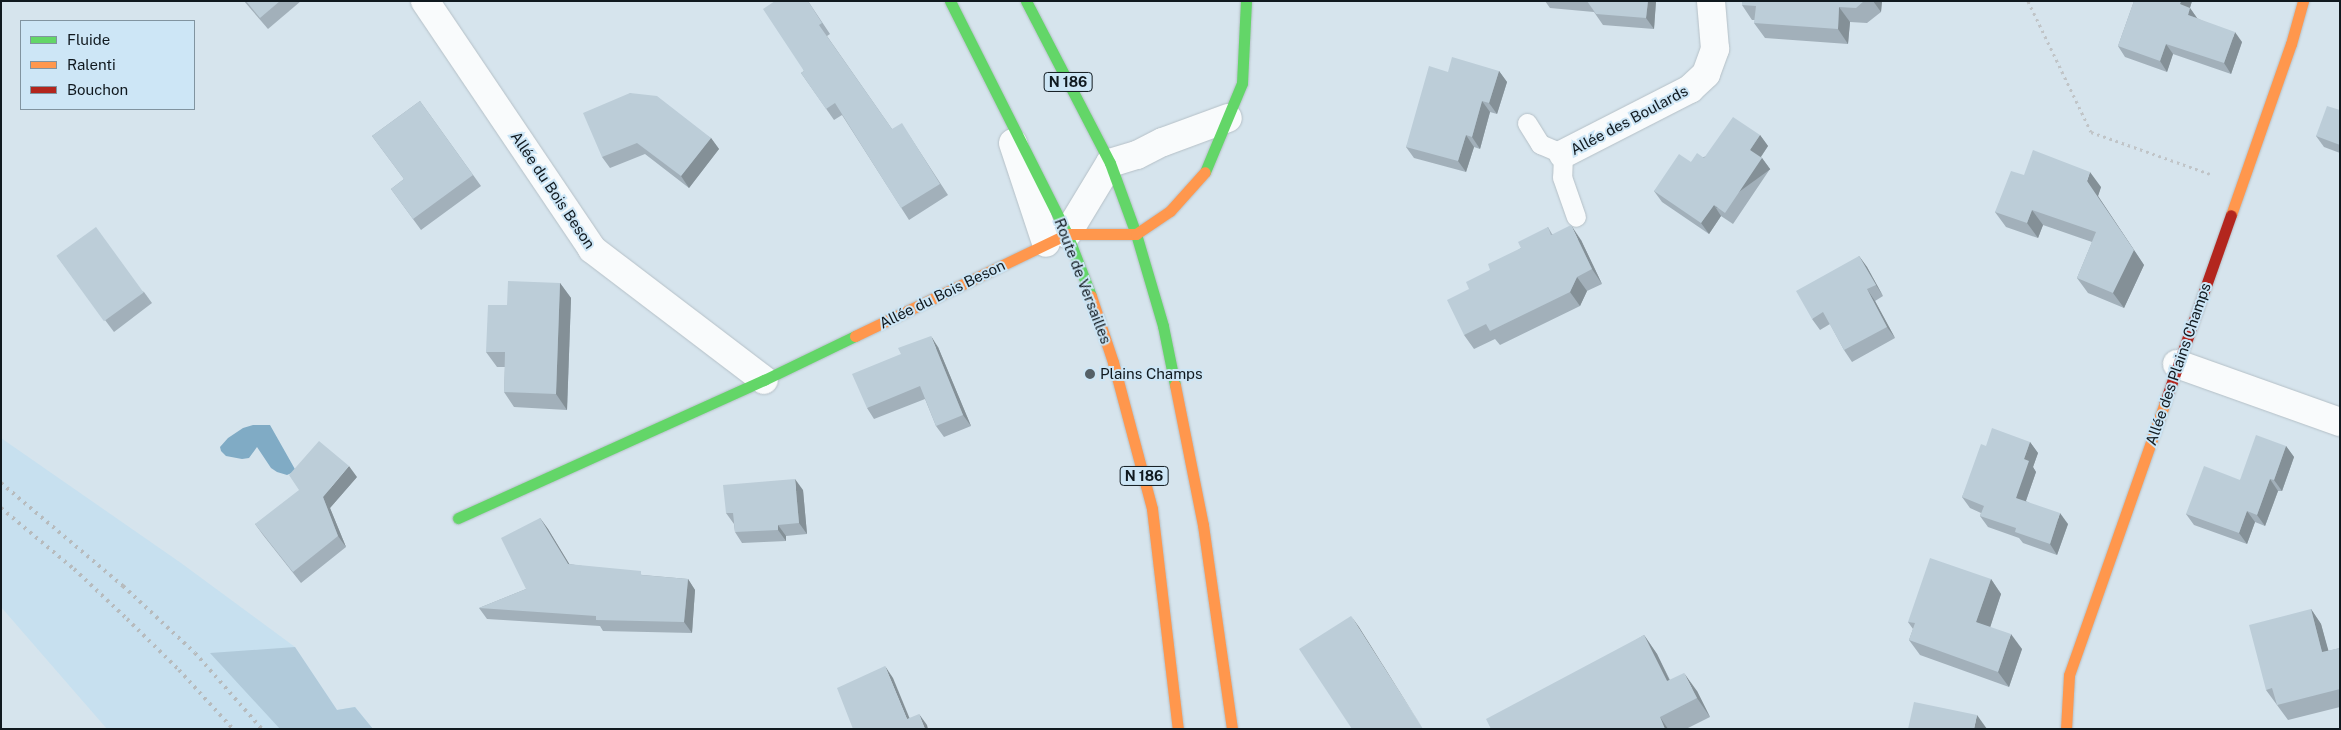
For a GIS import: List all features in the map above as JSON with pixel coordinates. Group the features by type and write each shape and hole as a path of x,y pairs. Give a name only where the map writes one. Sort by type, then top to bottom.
{"street":[{"name":"Allée du Bois Beson","path":"425,1 592,249 764,380"},
{"path":"950,1 1001,104 1056,239"},
{"name":"N 186","path":"1026,1 1110,163 1136,234 1163,326 1203,525 1232,729"},
{"path":"1056,239 1136,234 1170,211 1205,173 1242,84 1246,1"},
{"name":"Allée des Boulards","path":"1563,154 1690,89 1706,74 1715,49 1711,1"},
{"name":"Allée des Plains Champs","path":"2066,729 2069,675 2291,44 2303,1"},
{"path":"1056,239 1110,163 1137,155 1163,142 1228,118"},
{"name":"Allée du Bois Beson","path":"458,518 764,380 1056,239"},
{"name":"Route de Versailles","path":"1056,239 1102,324 1116,369 1152,509 1169,636 1178,729"},
{"path":"2178,364 2340,422"}],"lane":[{"name":"Allée des Boulards","path":"1527,123 1540,144 1563,154 1562,177 1576,217"}],"path":[{"path":"2028,1 2090,132 2241,185"}],"shaded area":[{"path":"253,425 270,425 296,471 287,475 277,472 271,468 257,447 249,458 242,459 226,456 221,451 220,447 228,438 243,428"},
{"path":"1,438 181,563 295,647 337,710 355,707 373,729 107,729 1,607"},
{"path":"295,647 337,710 355,707 373,729 280,729 210,653"}],"building":[{"path":"246,1 280,1 260,18"},
{"path":"775,1 808,1 822,23 819,25 892,129 902,123 940,184 901,208 835,103 826,109 801,73 804,71 763,9"},
{"path":"1587,1 1648,1 1646,18 1596,14"},
{"path":"1742,1 1864,1 1856,8 1839,7 1838,29 1754,23 1756,6 1742,5"},
{"path":"2134,1 2181,1 2180,4 2190,8 2188,15 2235,32 2224,63 2166,44 2160,61 2118,46"},
{"path":"1452,57 1499,71 1489,103 1482,101 1472,137 1466,135 1458,161 1406,147 1429,66 1448,72"},
{"path":"630,93 657,96 711,138 681,176 637,143 602,157 583,113"},
{"path":"420,101 473,175 413,219 391,189 404,179 372,136"},
{"path":"2327,106 2340,110 2340,145 2316,136"},
{"path":"1733,117 1760,135 1750,150 1762,158 1725,213 1714,205 1701,223 1654,191 1679,154 1691,162 1697,153 1704,158"},
{"path":"2033,150 2090,172 2087,181 2134,250 2113,293 2077,278 2096,232 2032,210 2027,223 1995,212 2011,171 2024,175"},
{"path":"1571,225 1592,269 1577,277 1570,292 1490,331 1486,324 1464,335 1447,300 1469,289 1466,282 1490,270 1488,264 1521,248 1518,242 1548,227 1551,235"},
{"path":"96,227 144,293 104,321 56,256"},
{"path":"1859,256 1876,285 1867,289 1887,327 1844,350 1823,312 1812,319 1796,291"},
{"path":"508,281 560,283 556,394 504,392 505,352 486,352 488,305 507,305"},
{"path":"931,336 963,415 936,426 920,386 867,408 852,374 901,354 898,348"},
{"path":"1992,428 2030,442 2024,459 2029,461 2016,498 2060,513 2050,544 2015,532 2016,528 1980,516 1984,506 1962,497 1981,444 1986,446"},
{"path":"2256,435 2286,446 2274,480 2270,479 2257,515 2247,511 2239,533 2186,514 2204,466 2240,480"},
{"path":"319,441 349,466 323,497 338,536 293,572 255,524 299,490 289,475"},
{"path":"795,479 799,523 778,525 778,530 735,532 733,513 726,513 723,485"},
{"path":"540,518 568,564 641,571 641,575 688,579 684,622 596,620 596,616 479,608 526,589 501,538"},
{"path":"1930,558 1991,579 1976,622 2011,634 1998,672 1909,640 1915,623 1908,622"},
{"path":"2311,609 2322,652 2340,648 2340,689 2277,705 2272,688 2266,690 2249,625"},
{"path":"1351,616 1423,729 1352,729 1299,649"},
{"path":"1644,635 1667,681 1684,673 1697,698 1660,717 1665,729 1491,729 1486,719"},
{"path":"885,666 907,719 919,714 925,729 853,729 837,688"},
{"path":"1914,702 1977,715 1974,729 1908,729"}],"railway":[{"path":"1,483 123,586 195,653 262,729"},
{"path":"1,508 74,569 127,619 179,670 233,729"}],"traffic: fast":[{"path":"950,1 1067,234 1091,296"},
{"path":"1026,1 1110,163 1136,234 1163,326 1175,385"},
{"path":"1205,172 1242,83 1246,1"},
{"path":"458,518 764,380 855,336"}],"traffic: slow":[{"path":"2231,215 2291,44 2303,1"},
{"path":"855,336 1067,234 1136,234 1170,211 1205,172"},
{"path":"1091,296 1113,362 1152,509 1178,729"},
{"path":"1175,385 1203,525 1232,729"},
{"path":"2066,729 2069,675 2165,402"}],"traffic: jam":[{"path":"2165,402 2231,215"}],"place":[{"name":"Plains Champs","path":"1090,374"}]}
